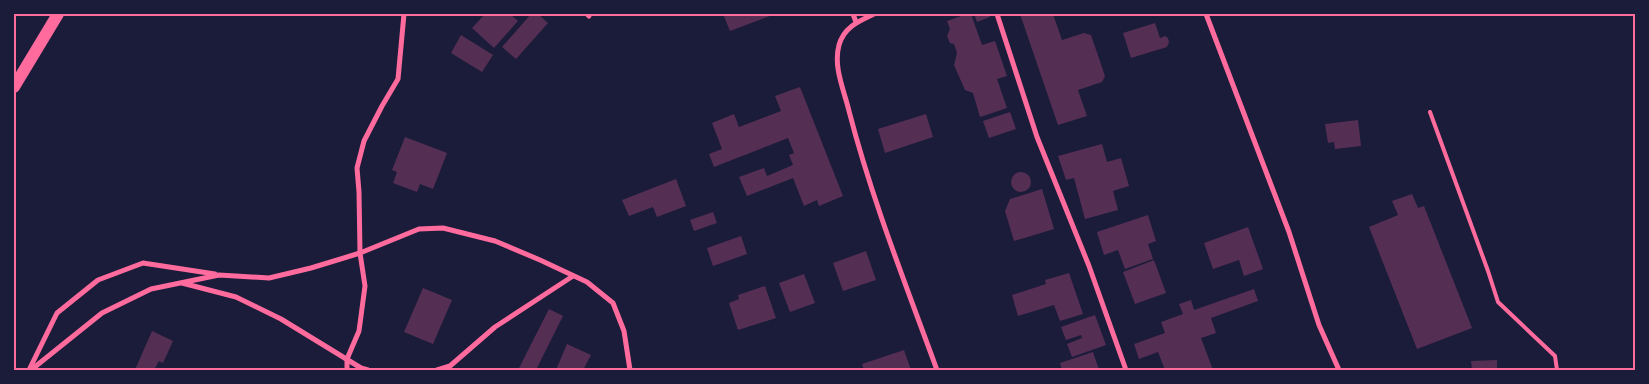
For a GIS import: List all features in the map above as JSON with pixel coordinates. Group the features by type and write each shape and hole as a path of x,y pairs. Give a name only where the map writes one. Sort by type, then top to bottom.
{"main road":[{"path":"14,87 58,14"}],"street":[{"path":"347,370 347,359 359,331 365,286 360,253 357,168 364,141 398,79 404,14"},
{"path":"853,14 856,22"},
{"path":"874,14 856,22 845,32 839,44 836,62 877,208 938,370"},
{"path":"997,14 1038,137 1089,266 1126,370"},
{"path":"1206,14 1289,232 1319,324 1339,370"},
{"path":"30,370 58,313 98,280 143,264 218,275 270,278 360,253 419,229 443,228 496,241 586,282 613,302 624,331 630,370"},
{"path":"30,370 102,313 150,289 218,275"},
{"path":"437,370 450,366 496,327 573,276"},
{"path":"179,283 236,297 281,319 368,370"}],"lane":[{"path":"1430,112 1498,302 1555,356 1557,370"}],"building":[{"path":"485,14 510,14 518,21 494,48 472,28"},
{"path":"531,14 538,14 548,23 516,59 502,47"},
{"path":"723,14 775,14 730,31"},
{"path":"971,14 982,45 995,41 1007,76 997,79 1007,108 980,117 973,93 965,90 954,65 957,53 954,44 950,43 947,36 950,29 947,21"},
{"path":"974,14 989,14 990,17 977,22"},
{"path":"1020,14 1053,14 1062,40 1084,33 1091,35 1105,76 1102,82 1078,90 1087,116 1058,125"},
{"path":"1155,23 1160,38 1165,36 1168,38 1167,47 1131,58 1123,33"},
{"path":"461,35 493,55 482,72 451,53"},
{"path":"800,87 843,196 819,206 817,200 804,206 793,178 747,196 739,177 764,168 767,176 793,165 789,155 794,153 788,138 714,167 709,154 722,149 712,123 734,114 739,127 781,111 775,96"},
{"path":"1010,112 1016,129 989,138 983,121"},
{"path":"926,114 933,137 885,153 878,129"},
{"path":"1358,120 1361,146 1335,149 1334,142 1328,143 1325,124"},
{"path":"405,137 447,153 433,189 420,184 417,192 393,183 397,172 392,170"},
{"path":"1102,144 1107,162 1121,158 1129,186 1113,191 1118,210 1085,219 1074,178 1066,180 1058,156"},
{"path":"1021,172 1028,175 1031,182 1028,189 1021,192 1014,189 1011,182 1014,175"},
{"path":"676,179 686,206 657,217 653,207 629,216 622,200"},
{"path":"1042,189 1054,229 1014,241 1005,211 1010,199"},
{"path":"1412,194 1418,208 1424,206 1472,328 1417,349 1369,227 1398,215 1392,201"},
{"path":"713,212 717,223 694,231 690,220"},
{"path":"1148,215 1156,241 1148,244 1153,259 1125,269 1118,250 1104,255 1097,232"},
{"path":"1248,227 1263,269 1244,276 1239,260 1213,269 1204,243"},
{"path":"741,236 747,254 713,266 707,248"},
{"path":"866,251 876,280 843,291 833,263"},
{"path":"1154,260 1166,293 1135,304 1123,272"},
{"path":"1069,273 1083,314 1060,321 1054,305 1018,316 1012,295 1046,284 1045,280"},
{"path":"804,274 815,303 790,312 779,283"},
{"path":"765,286 776,318 738,330 729,303 739,299 738,295"},
{"path":"423,288 452,300 433,344 404,332"},
{"path":"1254,289 1258,301 1211,318 1216,333 1201,338 1213,370 1165,370 1158,352 1139,359 1134,344 1165,333 1161,322 1183,314 1179,304 1191,300 1194,310"},
{"path":"549,309 563,316 536,370 518,370"},
{"path":"1095,315 1106,345 1072,357 1067,344 1082,338 1081,335 1066,340 1061,327"},
{"path":"152,331 173,341 163,363 159,361 154,370 135,370"},
{"path":"567,344 591,355 583,370 556,370"},
{"path":"904,350 911,370 864,370 862,364"},
{"path":"1093,352 1099,370 1062,370 1060,363"},
{"path":"1497,360 1497,370 1472,370 1471,361"}]}
